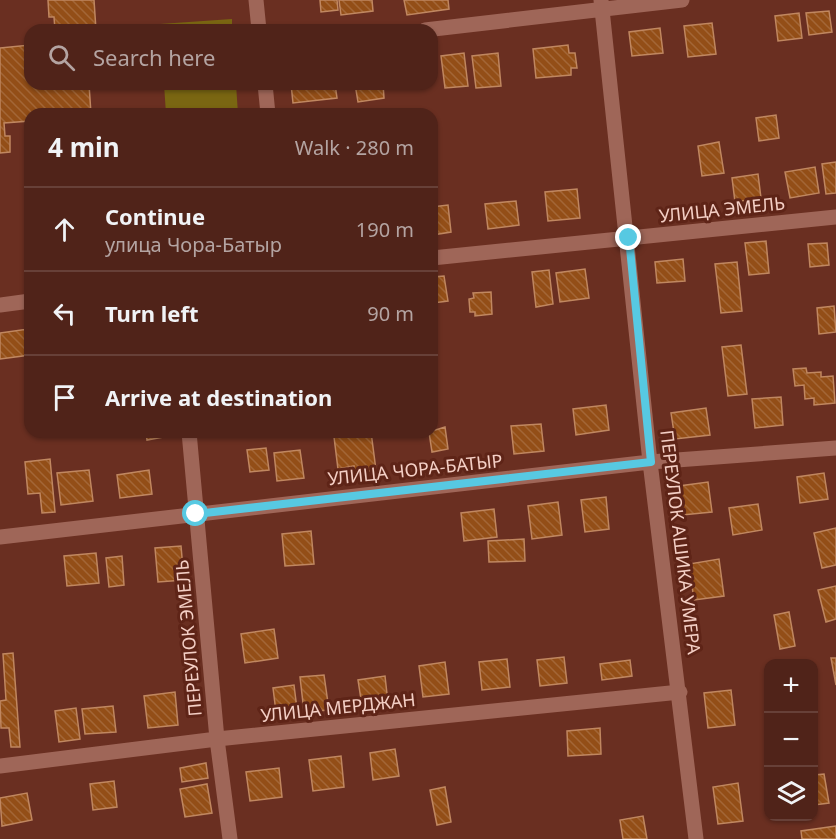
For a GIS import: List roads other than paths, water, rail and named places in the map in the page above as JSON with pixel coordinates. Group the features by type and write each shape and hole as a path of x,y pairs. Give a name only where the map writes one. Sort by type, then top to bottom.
{"street":[{"path":"256,0 258,24"},
{"path":"438,28 602,5 682,0"},
{"name":"ПЕРЕУЛОК АШИКА УМЕРА","path":"602,5 629,238 651,462 696,839"},
{"path":"266,90 267,108"},
{"name":"УЛИЦА ЭМЕЛЬ","path":"438,257 836,217"},
{"path":"0,304 24,302"},
{"name":"ПЕРЕУЛОК ЭМЕЛЬ","path":"190,438 217,739 230,839"},
{"name":"УЛИЦА ЧОРА-БАТЫР","path":"0,537 651,462 836,448"},
{"name":"УЛИЦА МЕРДЖАН","path":"0,766 217,739 680,692"}]}
